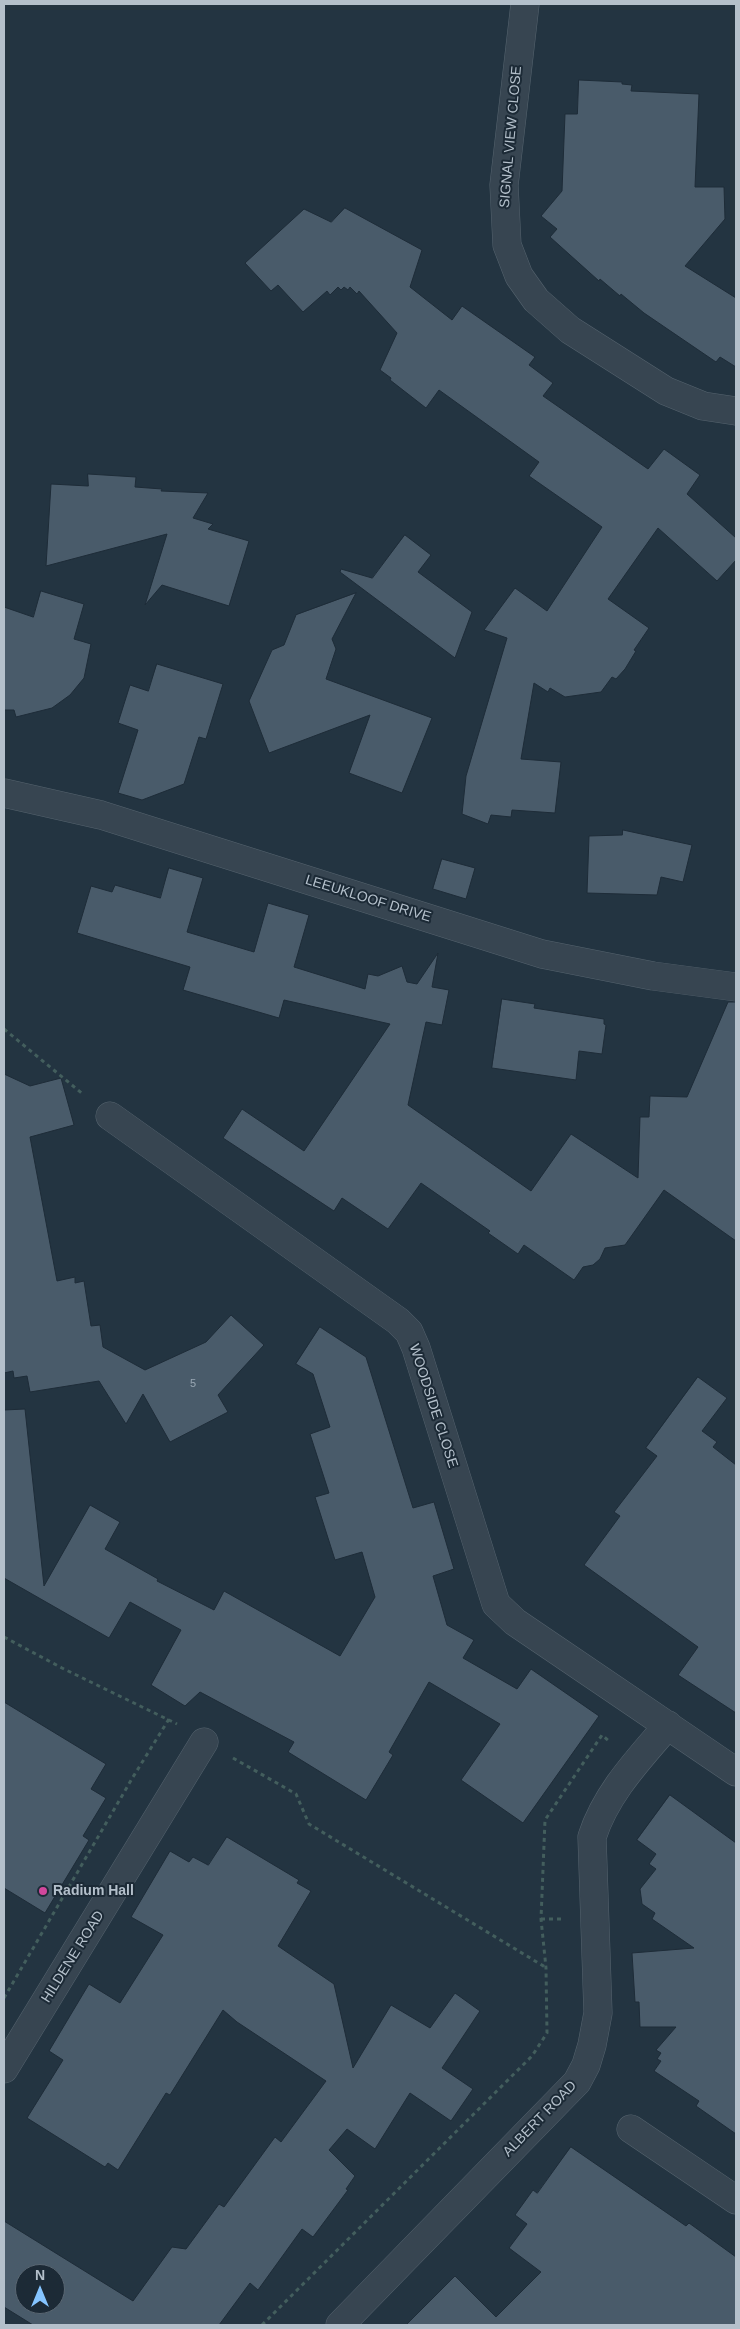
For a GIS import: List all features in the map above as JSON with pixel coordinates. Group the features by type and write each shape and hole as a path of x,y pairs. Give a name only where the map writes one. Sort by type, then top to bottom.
{"street":[{"name":"SIGNAL VIEW CLOSE","path":"525,4 504,185 507,245 519,276 536,300 570,330 666,391 703,406 736,411"},
{"name":"LEEUKLOOF DRIVE","path":"4,793 101,815 542,954 653,976 736,986"},
{"name":"WOODSIDE CLOSE","path":"110,1116 398,1321 409,1332 416,1348 496,1604 515,1622 736,1772"},
{"name":"ALBERT ROAD","path":"340,2325 577,2082 586,2065 598,2013 592,1836 597,1820 607,1801 668,1725"},
{"name":"HILDENE ROAD","path":"4,2069 204,1742"},
{"path":"631,2129 736,2200"}],"path":[{"path":"4,1028 110,1116"},
{"path":"4,1636 62,1668 170,1719 204,1742 296,1794 309,1824 546,1968"},
{"path":"4,1998 133,1777 170,1719"},
{"path":"262,2325 532,2056 547,2033 546,1968 541,1919"}],"building":[{"path":"579,80 622,82 622,84 632,85 631,91 699,94 695,187 724,187 725,219 685,266 736,298 736,367 720,357 716,362 644,313 600,279 599,281 550,237 557,229 541,216 562,191 565,114 577,114"},
{"path":"345,208 422,250 410,287 452,320 462,306 535,357 529,365 553,383 543,396 648,469 664,449 700,475 687,494 736,538 736,560 717,581 658,528 608,599 649,628 634,650 636,651 625,669 616,679 612,677 601,692 565,697 550,688 548,692 534,683 521,759 561,762 555,813 512,810 511,817 491,815 488,824 462,814 466,776 507,638 484,630 515,588 547,611 602,527 529,476 539,462 439,390 426,408 390,380 391,378 380,370 397,333 359,291 357,294 350,287 348,290 344,287 341,290 338,287 330,295 327,291 303,312 278,285 271,291 245,263 304,209 331,222"},
{"path":"88,474 136,477 135,487 162,489 161,491 208,493 193,518 213,524 208,529 249,541 229,606 162,585 145,605 167,534 46,566 51,484 88,486"},
{"path":"405,535 431,555 418,572 472,612 455,658 340,572 341,569 372,578"},
{"path":"41,591 84,604 74,639 91,644 84,678 70,695 52,708 16,717 14,710 4,710 4,607 33,617"},
{"path":"356,593 332,639 336,649 326,679 432,718 402,793 349,773 370,715 269,753 249,701 272,650 284,645 296,615"},
{"path":"157,664 223,684 206,739 199,737 184,784 142,800 118,793 138,730 118,723 130,685 148,691"},
{"path":"623,830 692,845 683,882 661,877 657,895 587,893 589,836 622,835"},
{"path":"442,859 475,868 466,899 433,889"},
{"path":"169,868 203,878 187,932 254,952 268,903 309,915 294,967 365,989 368,974 378,976 402,966 407,982 417,984 438,953 432,987 449,990 442,1025 426,1022 408,1105 531,1191 571,1134 638,1178 640,1117 649,1117 650,1096 687,1097 728,1002 736,1002 736,1241 664,1190 625,1245 605,1248 600,1259 593,1265 583,1267 574,1280 524,1245 518,1254 488,1233 490,1231 421,1183 388,1229 342,1198 334,1211 223,1138 242,1109 304,1151 390,1024 284,1000 279,1018 183,990 190,967 77,933 91,886 112,892 115,885 160,898"},
{"path":"502,999 535,1004 534,1008 604,1019 604,1024 606,1025 602,1054 579,1051 576,1080 492,1068"},
{"path":"4,1074 30,1086 61,1078 74,1125 30,1137 57,1281 75,1277 75,1283 84,1281 91,1326 100,1325 103,1347 145,1370 206,1342 231,1315 264,1345 218,1395 228,1412 170,1442 143,1394 126,1424 99,1381 30,1392 27,1376 14,1378 13,1371 4,1373"},
{"path":"320,1327 366,1357 413,1508 434,1502 454,1569 433,1576 447,1625 474,1640 463,1658 517,1689 531,1669 599,1716 523,1823 461,1780 500,1724 429,1682 389,1752 393,1755 366,1800 288,1752 294,1742 200,1692 185,1706 151,1685 181,1630 130,1602 109,1638 4,1578 4,1410 25,1409 44,1586 90,1505 120,1522 105,1549 158,1579 157,1581 214,1610 224,1591 340,1656 375,1597 362,1552 335,1560 315,1497 329,1493 310,1434 330,1427 313,1374 296,1364"},
{"path":"698,1377 727,1398 702,1431 717,1442 713,1447 736,1465 736,1713 678,1675 698,1647 584,1565 620,1516 614,1512 657,1456 646,1448"},
{"path":"4,1702 106,1764 91,1789 106,1798 83,1836 89,1840 45,1913 4,1888"},
{"path":"670,1795 736,1843 736,2134 696,2106 699,2101 654,2071 661,2061 657,2059 661,2053 656,2050 676,2027 640,2027 639,2002 635,2002 632,1953 694,1948 652,1919 655,1913 642,1904 640,1889 656,1869 649,1864 656,1854 637,1840"},
{"path":"227,1837 299,1880 297,1883 311,1891 278,1946 334,1984 353,2068 391,2005 430,2028 455,1993 480,2011 442,2068 473,2089 451,2121 410,2093 375,2149 347,2129 329,2150 355,2176 346,2189 348,2190 313,2237 302,2229 258,2290 250,2283 219,2325 33,2325 15,2314 65,2314 65,2264 15,2264 15,2314 4,2307 4,2221 133,2301 172,2247 186,2249 219,2204 224,2207 275,2137 281,2142 326,2081 237,2022 223,2010 170,2095 166,2093 118,2170 108,2163 105,2167 27,2118 63,2060 49,2051 89,1984 120,2003 163,1935 131,1917 170,1851 189,1862 193,1857 208,1865"},
{"path":"571,2147 686,2226 689,2223 736,2257 736,2325 406,2325 455,2276 496,2317 541,2272 509,2248 527,2224 515,2215 533,2190 537,2193"}],"place":[{"name":"Radium Hall","path":"43,1891"}]}
